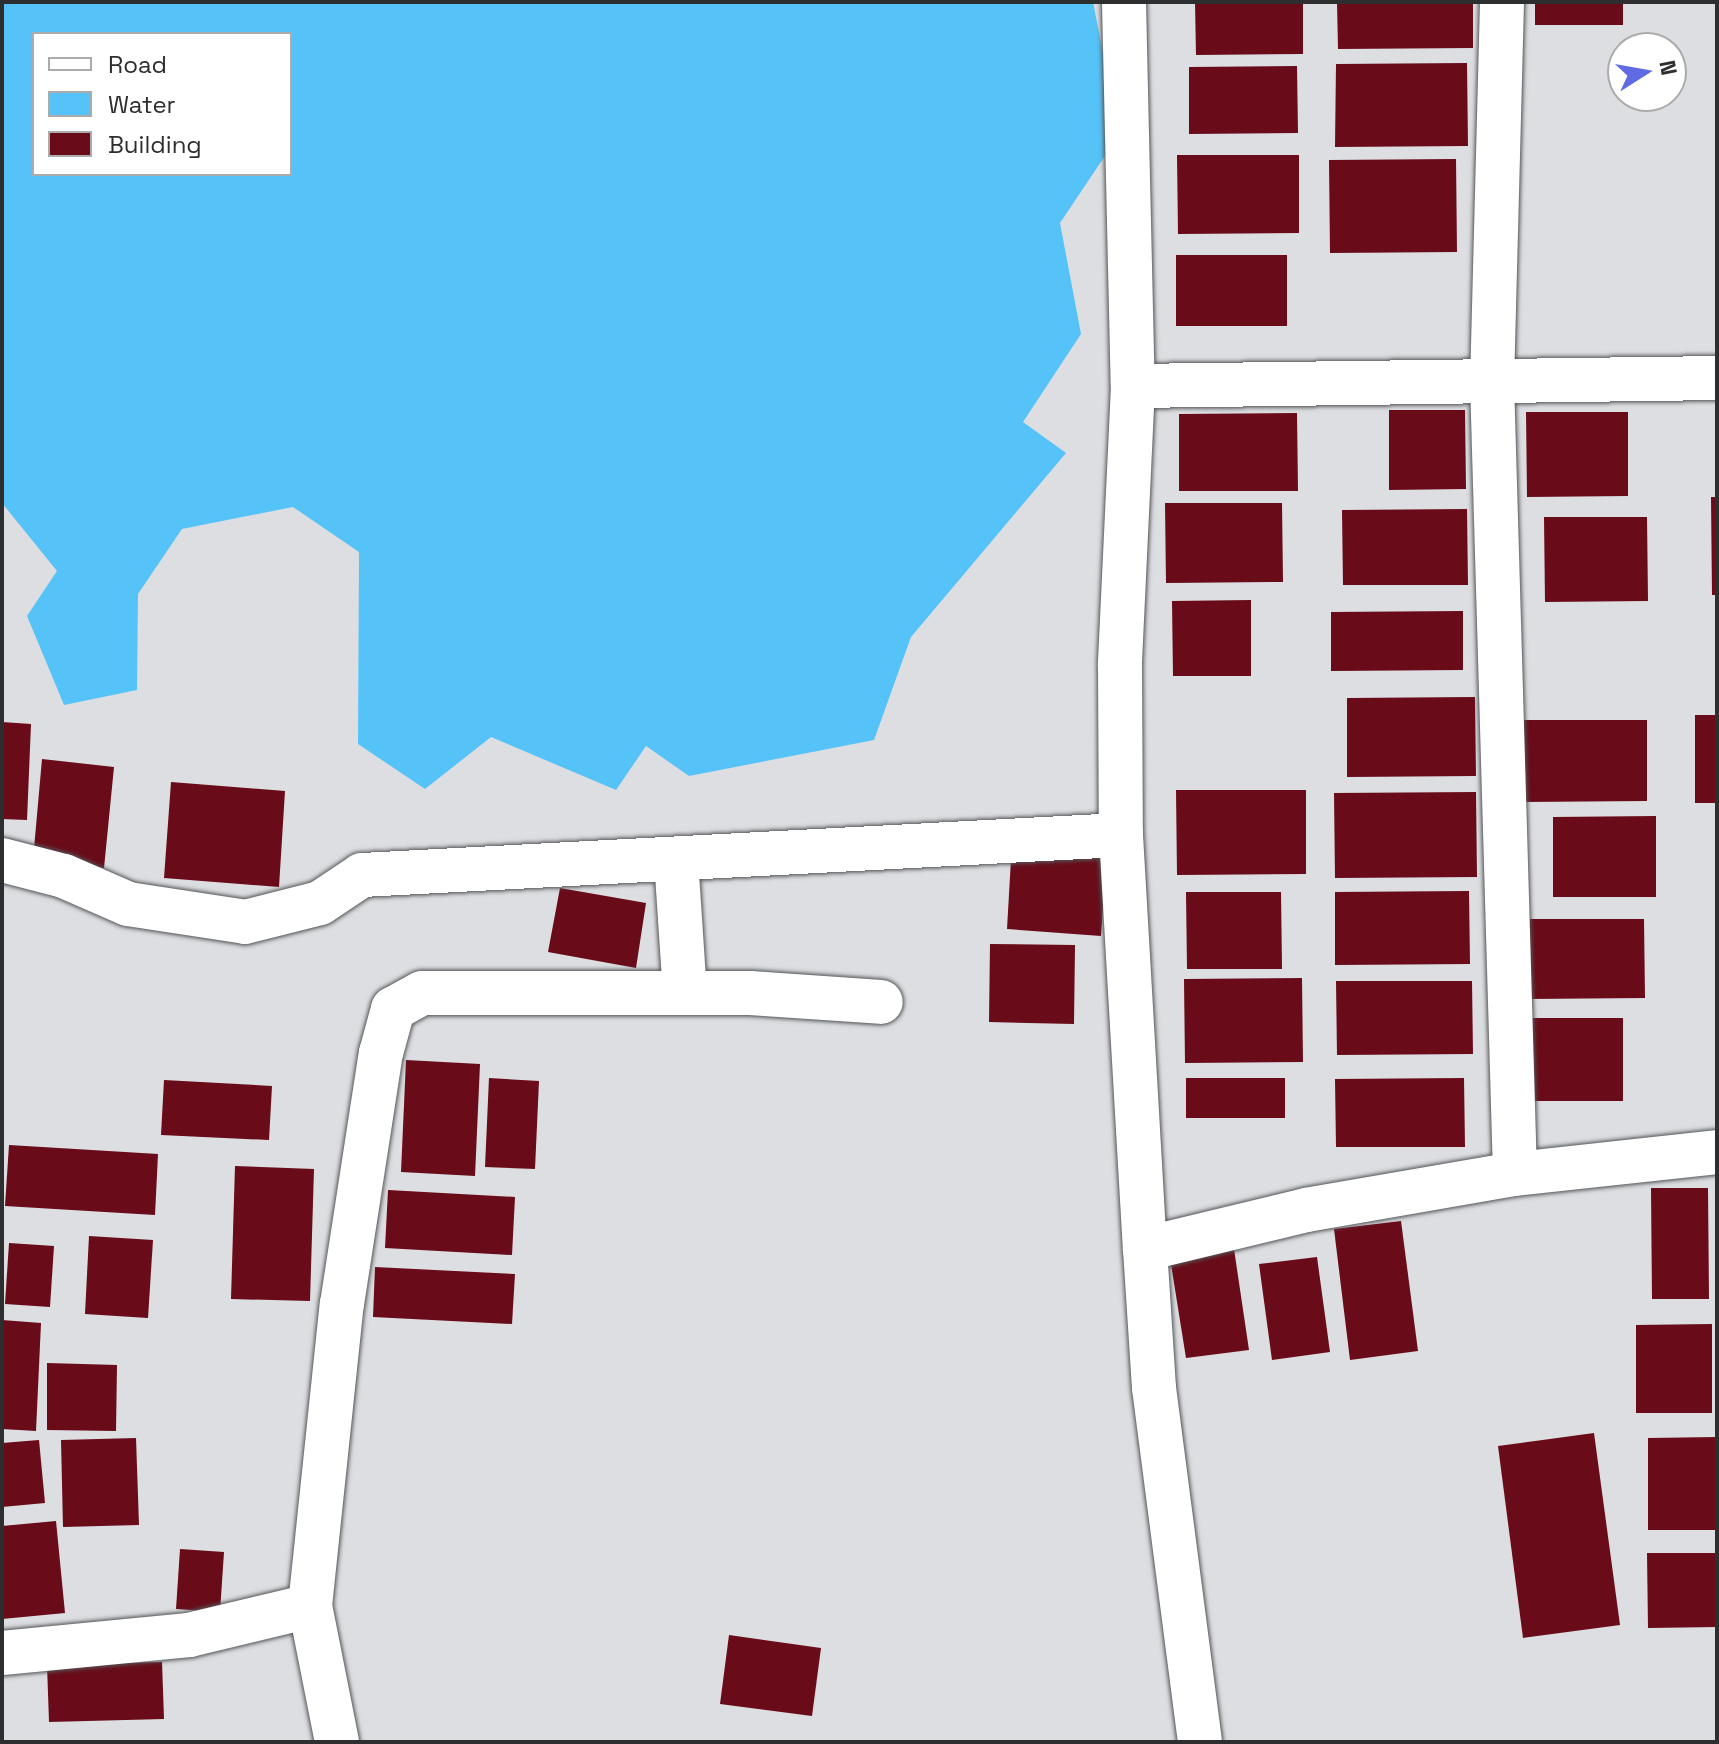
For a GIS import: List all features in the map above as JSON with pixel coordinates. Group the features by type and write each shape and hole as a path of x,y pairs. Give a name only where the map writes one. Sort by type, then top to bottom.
{"street":[{"path":"1124,2 1133,386 1120,666 1121,835 1154,1388 1200,1742"},
{"path":"1502,2 1492,381 1515,1174"},
{"path":"1133,386 1717,378"},
{"path":"2,860 64,876 128,904 245,922 320,903 362,875 1121,835"},
{"path":"676,859 685,993"},
{"path":"337,1742 310,1606 342,1304 381,1053 393,1009 422,993 685,993 881,1002"},
{"path":"1145,1249 1306,1210 1515,1174 1717,1152"},
{"path":"2,1653 189,1635 310,1606"}],"water":[{"path":"2,2 1093,2 1119,135 1060,223 1081,334 1023,422 1066,453 911,637 874,740 689,776 646,746 616,790 491,737 425,789 358,744 359,552 293,507 182,529 138,594 137,690 64,705 27,616 57,571 2,503"}],"building":[{"path":"1195,2 1303,2 1303,54 1196,55"},
{"path":"1337,2 1473,2 1473,48 1338,49"},
{"path":"1535,2 1623,2 1623,25 1535,25"},
{"path":"1467,63 1468,146 1335,147 1336,64"},
{"path":"1297,66 1298,133 1189,134 1189,67"},
{"path":"1177,155 1299,155 1299,233 1178,234"},
{"path":"1456,159 1457,252 1330,253 1329,160"},
{"path":"1176,255 1287,255 1287,326 1176,326"},
{"path":"1389,410 1465,410 1466,489 1389,490"},
{"path":"1526,412 1628,412 1628,496 1527,497"},
{"path":"1297,413 1298,491 1179,491 1179,414"},
{"path":"1711,497 1717,497 1717,595 1712,595"},
{"path":"1165,503 1282,503 1283,582 1166,583"},
{"path":"1467,509 1468,585 1343,585 1342,510"},
{"path":"1544,517 1647,517 1648,601 1545,602"},
{"path":"1251,600 1251,676 1173,676 1172,601"},
{"path":"1463,611 1463,670 1331,671 1331,612"},
{"path":"1475,697 1476,776 1347,777 1347,698"},
{"path":"1695,715 1717,715 1717,803 1695,803"},
{"path":"1513,720 1647,720 1647,801 1514,802"},
{"path":"2,722 31,724 27,820 2,819"},
{"path":"42,759 114,767 104,868 33,860"},
{"path":"171,782 285,791 279,887 164,878"},
{"path":"1176,790 1306,790 1306,874 1177,875"},
{"path":"1476,792 1477,877 1335,878 1334,793"},
{"path":"1656,816 1656,897 1553,897 1553,817"},
{"path":"1012,842 1107,848 1101,936 1007,929"},
{"path":"560,888 646,903 636,968 548,952"},
{"path":"1469,891 1470,964 1335,965 1335,892"},
{"path":"1186,892 1281,892 1282,969 1187,969"},
{"path":"1527,919 1644,919 1645,998 1528,999"},
{"path":"990,944 1075,945 1074,1024 989,1022"},
{"path":"1302,978 1303,1062 1185,1063 1184,979"},
{"path":"1336,981 1472,981 1473,1054 1337,1055"},
{"path":"1531,1018 1623,1018 1623,1101 1530,1101"},
{"path":"406,1060 480,1064 475,1176 401,1172"},
{"path":"489,1078 539,1081 535,1169 485,1167"},
{"path":"1186,1078 1285,1078 1285,1118 1186,1118"},
{"path":"1464,1078 1465,1147 1336,1147 1335,1079"},
{"path":"164,1080 272,1086 269,1140 161,1135"},
{"path":"9,1145 158,1154 155,1215 5,1206"},
{"path":"235,1166 314,1169 310,1301 231,1299"},
{"path":"1651,1188 1708,1188 1709,1299 1652,1299"},
{"path":"388,1190 515,1197 512,1255 385,1248"},
{"path":"1401,1221 1418,1351 1350,1360 1334,1229"},
{"path":"89,1236 153,1240 148,1318 85,1314"},
{"path":"9,1243 54,1246 50,1307 5,1304"},
{"path":"1234,1249 1249,1350 1186,1358 1170,1258"},
{"path":"1317,1257 1330,1352 1272,1360 1259,1264"},
{"path":"375,1267 515,1274 512,1324 373,1317"},
{"path":"2,1320 41,1323 36,1431 2,1429"},
{"path":"1712,1324 1712,1413 1636,1413 1636,1325"},
{"path":"47,1363 117,1365 116,1431 47,1430"},
{"path":"1594,1433 1620,1625 1523,1638 1498,1446"},
{"path":"1717,1437 1717,1530 1648,1530 1648,1438"},
{"path":"136,1438 139,1525 63,1527 61,1440"},
{"path":"39,1440 45,1503 2,1507 2,1443"},
{"path":"56,1521 65,1613 2,1619 2,1526"},
{"path":"180,1549 224,1552 220,1612 176,1609"},
{"path":"1647,1553 1717,1553 1717,1627 1648,1628"},
{"path":"729,1635 821,1648 812,1716 720,1704"},
{"path":"162,1662 164,1719 49,1722 47,1665"}]}
